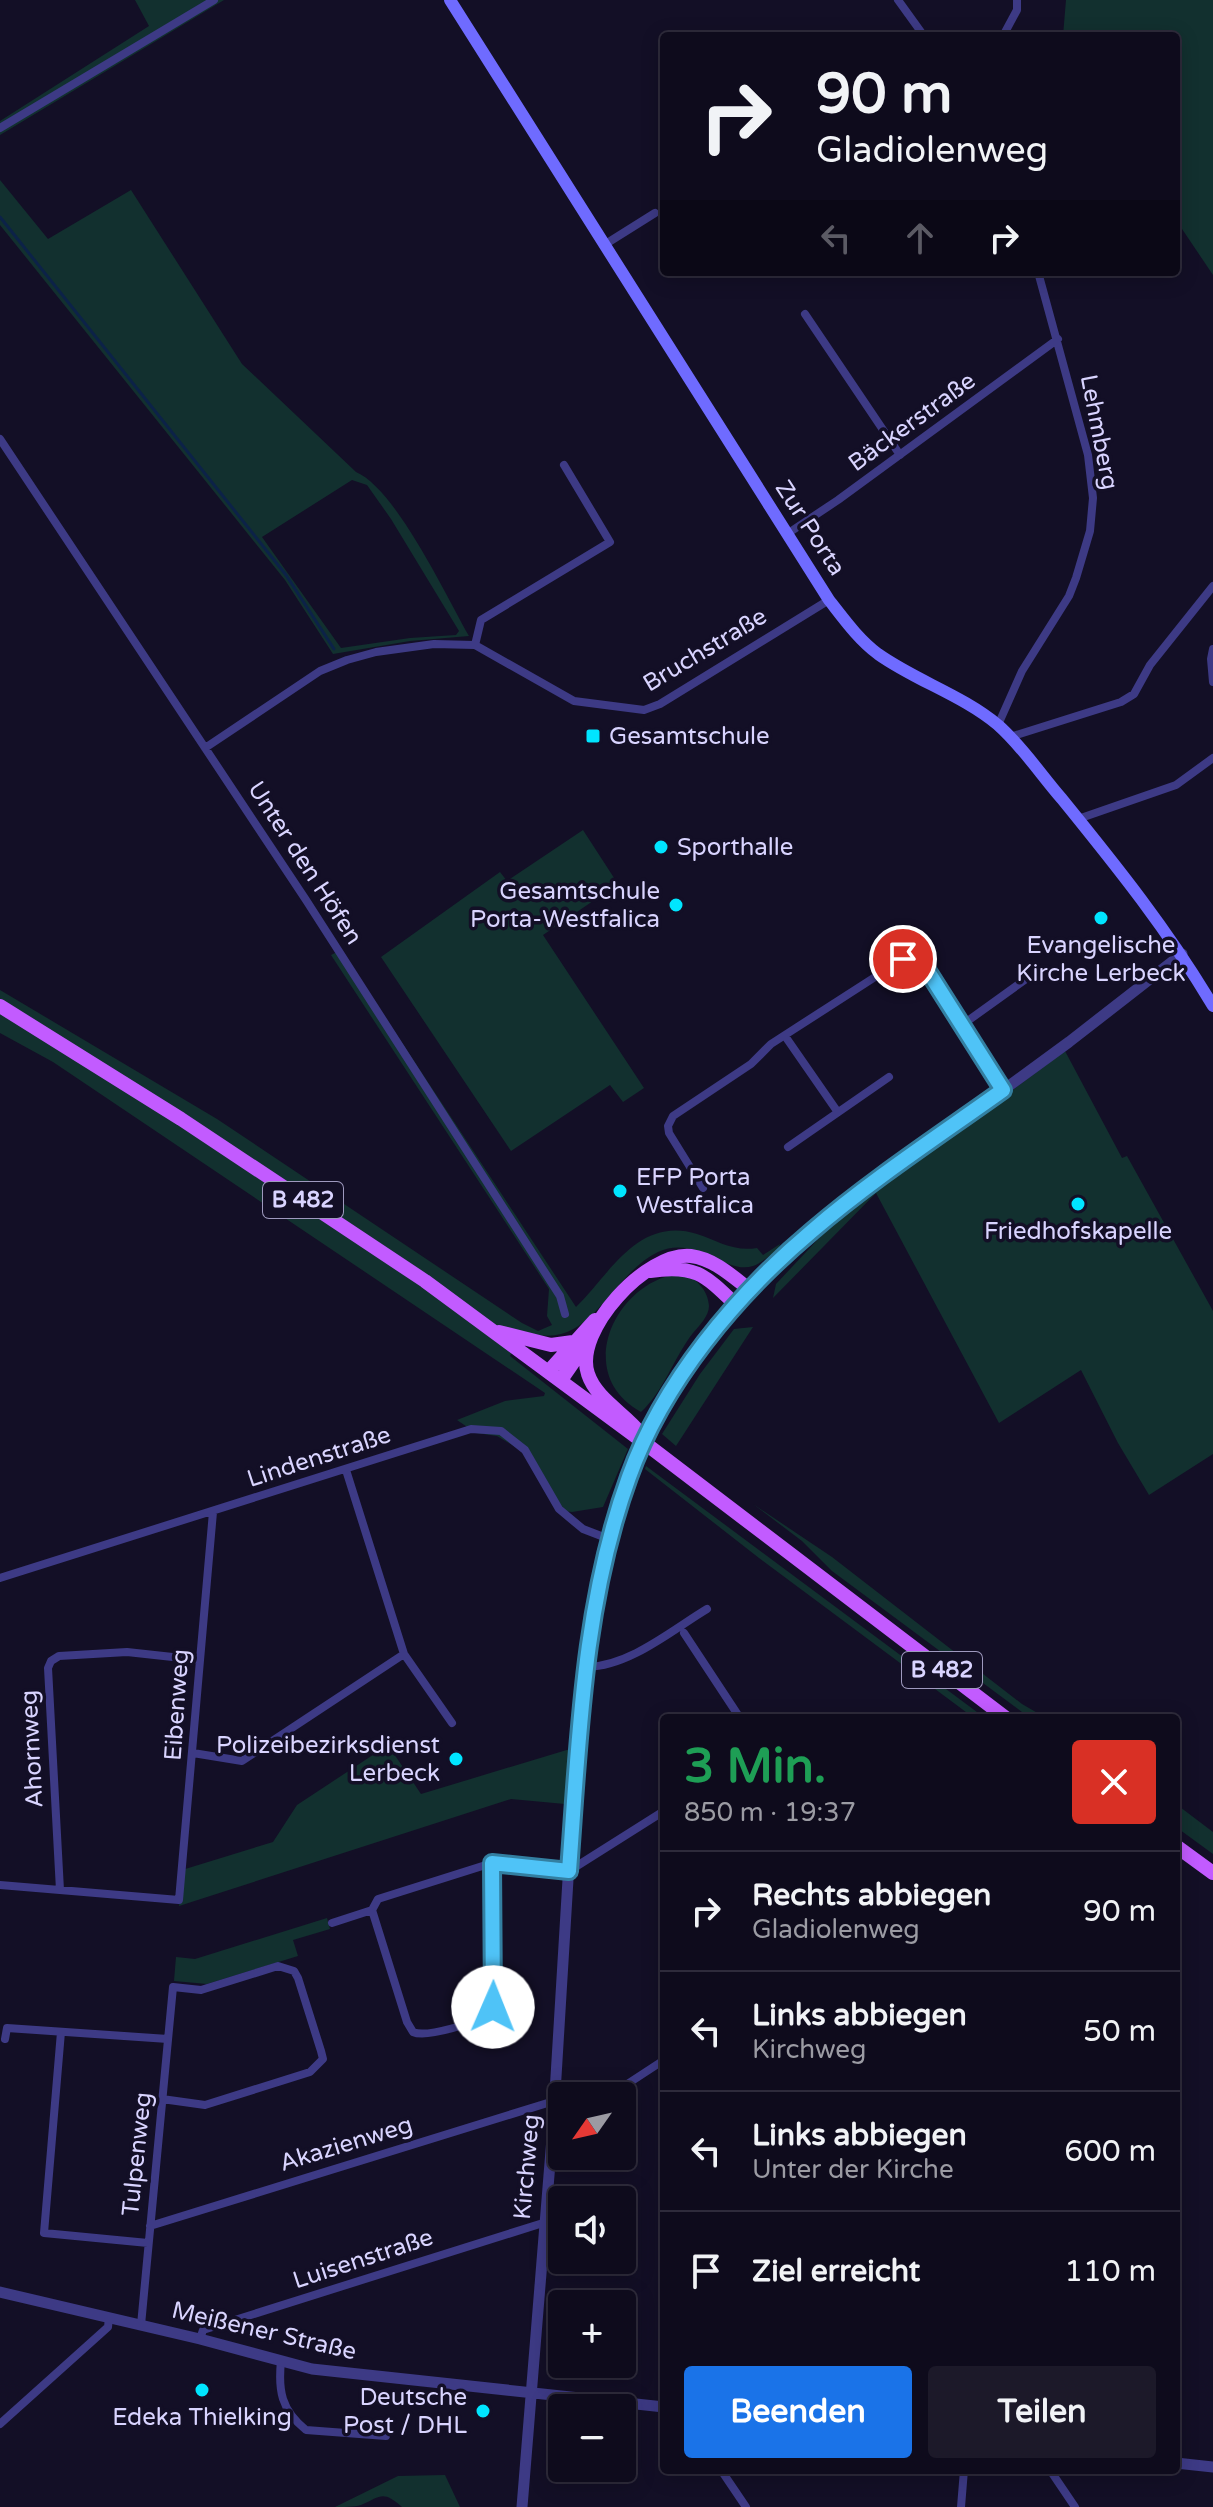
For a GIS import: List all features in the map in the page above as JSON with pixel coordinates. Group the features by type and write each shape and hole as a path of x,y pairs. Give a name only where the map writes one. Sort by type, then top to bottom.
{"main road":[{"name":"Zur Porta","path":"450,0 829,600 856,635 876,653 908,674 964,701 1010,737 1132,885 1209,989 1213,1006"},
{"name":"B 482","path":"0,1006 194,1127 425,1281 650,1447 1001,1714"},
{"path":"555,1376 613,1304 658,1262 672,1257 691,1256 712,1263 750,1290"},
{"path":"646,1272 687,1268 703,1276 736,1305"},
{"path":"496,1332 551,1345 580,1342"},
{"path":"580,1342 589,1377 596,1389 631,1420 650,1447"},
{"path":"1180,1849 1213,1873"}],"street":[{"path":"0,128 214,0"},
{"path":"898,0 921,32"},
{"path":"1005,32 1017,10 1017,0"},
{"path":"604,245 655,213"},
{"name":"Lehmberg","path":"998,725 1022,671 1069,596 1090,531 1093,498 1088,455 1039,276"},
{"path":"805,314 900,455"},
{"name":"Bäckerstraße","path":"787,534 1058,339"},
{"name":"Unter den Höfen","path":"0,439 205,748 560,1296 565,1314"},
{"path":"475,645 481,620 610,542 564,465"},
{"path":"1010,737 1121,702 1134,694 1150,665 1213,586"},
{"name":"Bruchstraße","path":"205,748 320,671 376,652 434,644 475,645 574,701 644,710 660,704 829,600"},
{"path":"1213,649 1213,682"},
{"path":"1078,819 1176,785 1213,758"},
{"name":"Kirchweg","path":"555,2082 576,1748 598,1586 629,1475 659,1412 690,1364 736,1305 812,1230 1182,954"},
{"path":"703,1188 669,1133 668,1126 673,1116 751,1064 771,1044 903,959 916,958 922,962 1003,1090"},
{"path":"962,1025 1026,979"},
{"path":"785,1036 837,1111"},
{"path":"788,1147 889,1077"},
{"name":"Lindenstraße","path":"0,1578 471,1429 501,1431 525,1450 559,1509 583,1529 609,1539"},
{"path":"346,1470 404,1654 452,1723"},
{"name":"Eibenweg","path":"60,1890 179,1900 213,1512"},
{"path":"587,1667 600,1666 624,1657 707,1609"},
{"path":"684,1633 737,1714"},
{"name":"Ahornweg","path":"60,1890 48,1668 51,1661 59,1656 127,1652 200,1660"},
{"path":"193,1753 242,1761 404,1654"},
{"path":"332,1923 372,1910 378,1899 492,1863 569,1871 660,1814"},
{"path":"372,1910 407,2022 413,2032 429,2035 480,2018 489,2013 494,2001 492,1863"},
{"path":"0,1885 60,1890"},
{"name":"Tulpenweg","path":"141,2325 148,2243 150,2226 162,2099 173,1987 201,1990 278,1966 294,1971 323,2059 310,2072 205,2105 162,2099"},
{"path":"5,2039 7,2028 168,2039"},
{"path":"61,2032 44,2233 148,2243"},
{"path":"630,2082 660,2063"},
{"name":"Akazienweg","path":"150,2226 548,2103"},
{"name":"Kirchweg","path":"522,2507 543,2223 551,2170"},
{"name":"Luisenstraße","path":"200,2339 203,2330 543,2223"},
{"name":"Meißener Straße","path":"0,2292 281,2361 349,2374 660,2407"},
{"path":"0,2424 108,2327 109,2318"},
{"path":"281,2361 280,2393 306,2430 386,2436"},
{"path":"1180,2463 1213,2467"},
{"path":"724,2474 746,2507"},
{"path":"961,2507 964,2474"},
{"path":"1053,2474 1075,2507"}],"green space":[{"path":"135,0 224,0 0,135 0,121 149,26"},
{"path":"1066,0 1213,0 1213,275 1180,226 1180,32 1063,32"},
{"path":"0,180 48,239 131,190 242,364 387,499 419,545 469,636 410,641 333,654 285,580 0,225","holes":["352,480 367,485 459,631 456,635 341,648 262,537"]},
{"path":"583,830 618,884 543,935 644,1088 623,1102 610,1085 511,1151 381,957 500,872 507,881"},
{"path":"341,950 576,1307 627,1251 658,1233 676,1231 697,1234 733,1247 757,1248 763,1255 780,1244 779,1249 760,1263 743,1267 685,1248 658,1252 625,1278 597,1310 566,1333 547,1336 524,1331 510,1356 628,1449 603,1507 572,1512 556,1510 522,1451 497,1436 476,1433 457,1420 505,1401 544,1396 545,1393 53,1062 0,1033 0,990 217,1119 522,1323 538,1331 552,1325 547,1316 549,1289 331,955"},
{"path":"1065,1051 1122,1158 1127,1156 1213,1311 1213,1454 1149,1495 1081,1370 999,1423 876,1193 773,1298 776,1284 822,1235 863,1201"},
{"path":"684,1273 704,1290 709,1310 656,1394 641,1412 620,1395 609,1375 606,1353 611,1330 622,1309 639,1291 660,1279"},
{"path":"753,1327 676,1446 662,1434 700,1374 734,1329"},
{"path":"646,1466 980,1714 969,1714 645,1469"},
{"path":"753,1504 832,1557 1039,1714 1025,1714 832,1571 802,1541"},
{"path":"388,1745 421,1794 570,1749 565,1804 511,1799 179,1906 182,1870 273,1842 297,1805"},
{"path":"1180,1807 1213,1832 1213,1854 1180,1830"},
{"path":"327,1918 330,1929 293,1940 298,1956 207,1984 174,1981 176,1957 195,1959"},
{"path":"445,2475 460,2507 402,2507 382,2496 358,2506 335,2507 398,2476"}],"waterway":[{"path":"0,217 286,575 334,649"}],"place":[{"name":"Gesamtschule","path":"593,736"},
{"name":"Sporthalle","path":"661,847"},
{"name":"Gesamtschule Porta-Westfalica","path":"676,905"},
{"name":"Evangelische Kirche Lerbeck","path":"1101,918"},
{"name":"EFP Porta Westfalica","path":"620,1191"},
{"name":"Friedhofskapelle","path":"1078,1204"},
{"name":"Polizeibezirksdienst Lerbeck","path":"456,1759"},
{"name":"Edeka Thielking","path":"202,2390"},
{"name":"Deutsche Post / DHL","path":"483,2411"}],"route":[{"path":"493,2007 492,1863 569,1871 578,1735 598,1586 629,1475 659,1412 690,1364 736,1305 812,1230 1003,1090 922,962 916,958 903,959"}]}
